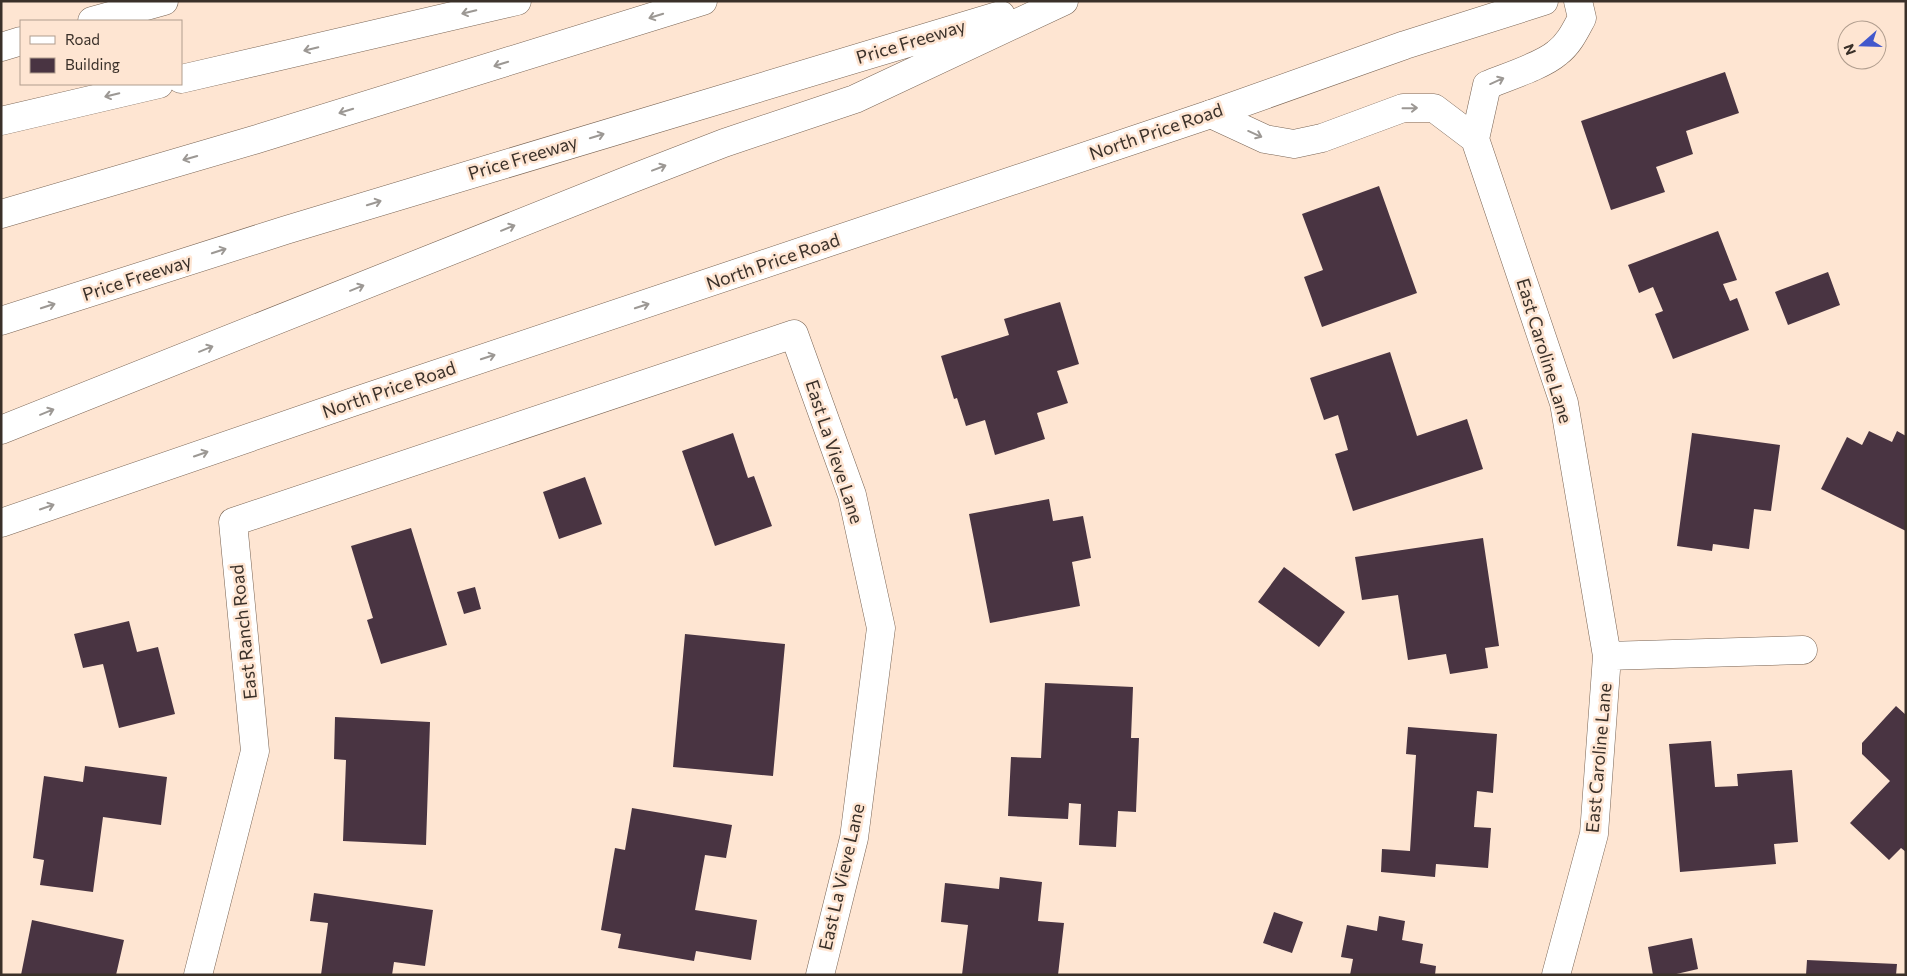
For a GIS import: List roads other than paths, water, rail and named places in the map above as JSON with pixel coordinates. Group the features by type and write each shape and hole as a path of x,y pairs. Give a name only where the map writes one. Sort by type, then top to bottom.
{"main road":[{"path":"96,20 164,1"},
{"path":"182,79 517,1"},
{"path":"1,214 263,137 703,1"},
{"name":"Price Freeway","path":"1,321 286,230 1048,1"},
{"path":"1,430 631,179 724,143 855,99 1064,1"},
{"name":"North Price Road","path":"1,523 350,403 1210,114 1405,44 1544,1"},
{"name":"East Caroline Lane","path":"1556,975 1594,834 1607,656 1564,403 1476,139 1487,85 1546,61 1558,53 1569,41 1582,18 1578,1"},
{"path":"1,47 20,41"},
{"path":"1,121 155,85"},
{"path":"1210,114 1265,139 1294,144 1322,138 1403,108 1434,108 1476,139"},
{"name":"East La Vieve Lane","path":"462,446 794,334 852,496 881,628 854,838 820,975"},
{"name":"East Ranch Road","path":"198,975 255,751 233,522 462,446"},
{"path":"1607,656 1803,650"}]}
